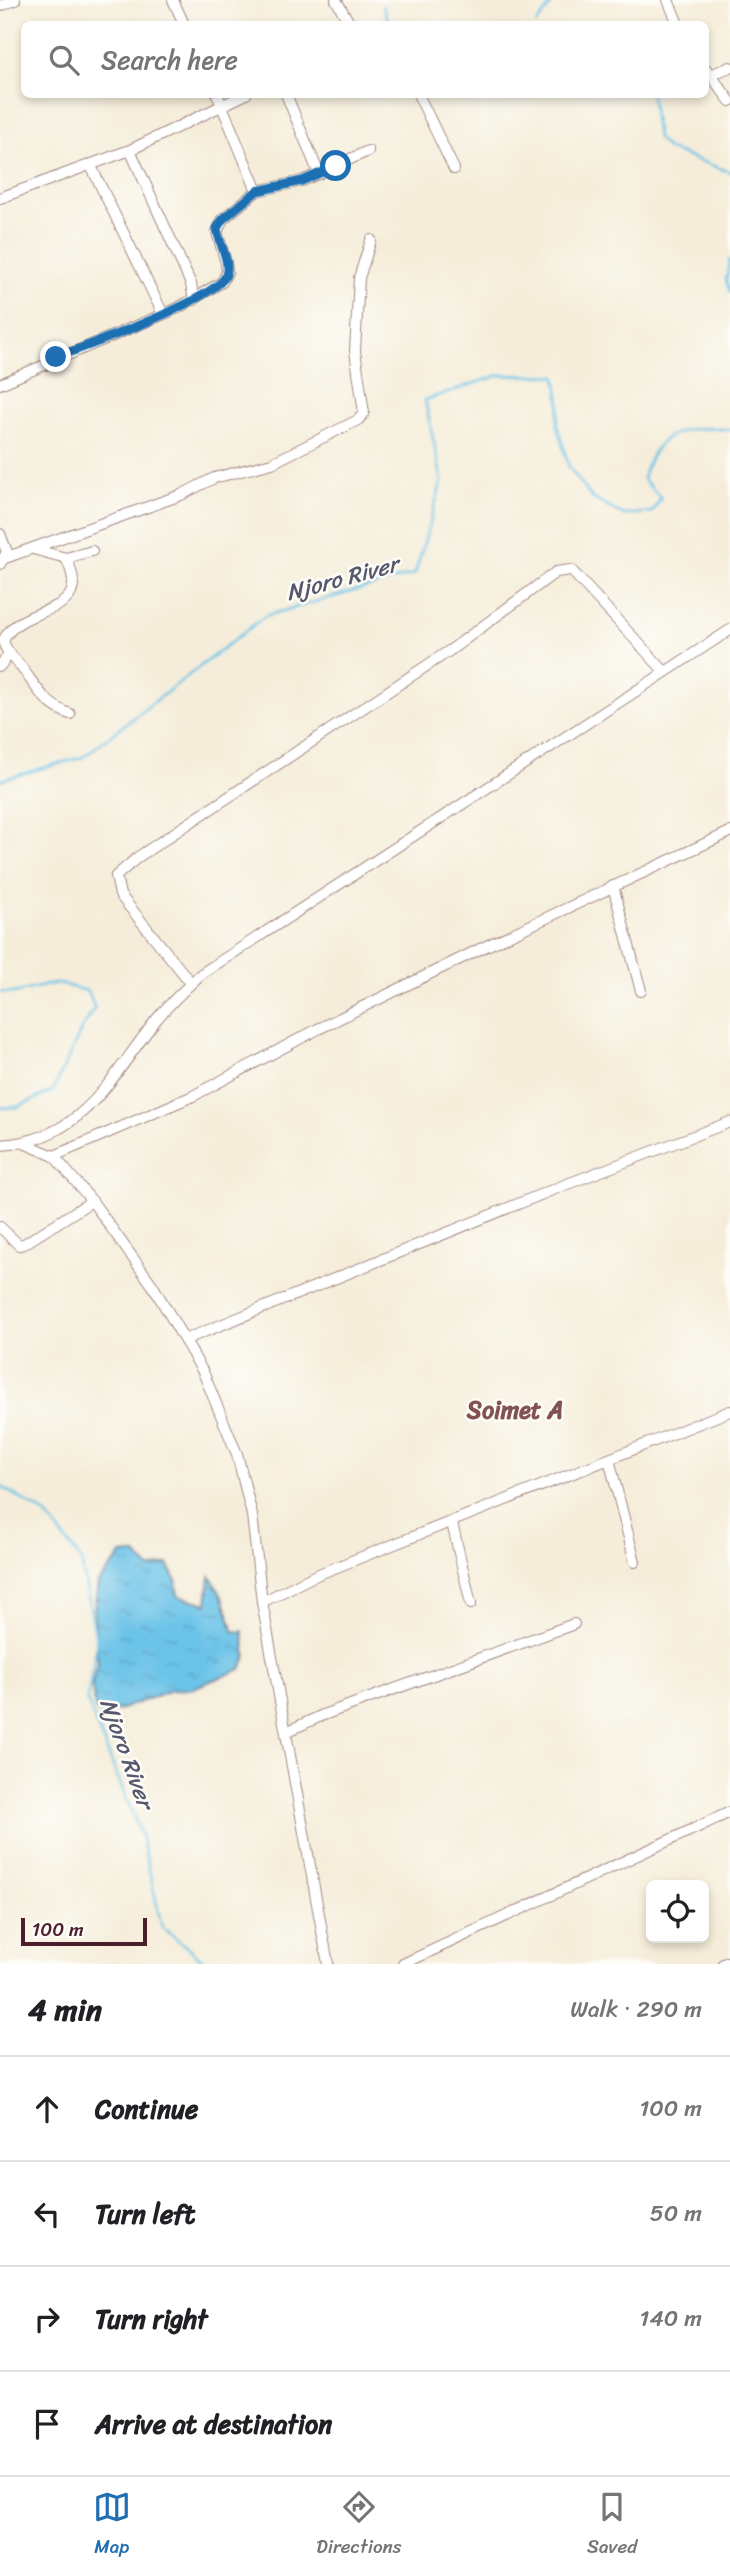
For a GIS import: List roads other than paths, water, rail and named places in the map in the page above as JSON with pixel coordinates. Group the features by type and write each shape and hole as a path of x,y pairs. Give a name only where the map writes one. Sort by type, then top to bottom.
{"street":[{"path":"0,6 15,0"},
{"path":"173,0 183,21"},
{"path":"336,0 347,21"},
{"path":"668,0 677,21"},
{"path":"709,72 730,67"},
{"path":"709,73 730,101"},
{"path":"219,98 257,191"},
{"path":"0,198 130,150 237,98"},
{"path":"288,98 319,174"},
{"path":"420,98 454,169"},
{"path":"130,150 191,285 194,300"},
{"path":"0,384 194,300 222,282 227,272 217,232 220,223 257,191 319,174 368,151"},
{"path":"90,166 163,314"},
{"path":"2,561 181,495 214,478 272,463 358,420 363,413 355,351 359,278 371,240"},
{"path":"0,534 7,552 2,561"},
{"path":"33,549 66,558 92,551"},
{"path":"66,558 74,578 71,595 64,602 14,625 2,640 9,654 48,704 70,714"},
{"path":"191,983 120,895 116,876 138,857 452,649 556,572 571,570 665,671"},
{"path":"0,1145 26,1144 56,1130 94,1104 154,1022 191,983 730,630"},
{"path":"0,666 9,654"},
{"path":"54,1156 193,1096 318,1029 730,832"},
{"path":"613,886 641,991"},
{"path":"184,1339 562,1186 730,1122"},
{"path":"26,1144 54,1156 92,1201 153,1286 203,1372 237,1454 252,1516 262,1602 328,1964"},
{"path":"0,1227 10,1240 19,1245 24,1244 92,1201"},
{"path":"262,1602 314,1576 730,1411"},
{"path":"609,1459 635,1562"},
{"path":"452,1523 471,1604"},
{"path":"286,1732 324,1715 574,1624"},
{"path":"403,1964 730,1812"},
{"path":"723,1964 730,1961"}],"water":[{"path":"122,1554 136,1555 150,1569 168,1564 176,1580 178,1596 207,1604 210,1576 224,1600 234,1632 243,1631 246,1656 241,1669 193,1688 168,1691 104,1716 95,1710 92,1684 98,1663 94,1611 98,1583"}],"waterway":[{"name":"Njoro River","path":"538,21 555,0"},
{"path":"383,6 388,21"},
{"name":"Njoro River","path":"652,98 657,138 667,149 730,172"},
{"name":"Njoro River","path":"730,260 726,280 730,292"},
{"name":"Njoro River","path":"0,780 83,757 265,616 415,574 442,481 425,400 500,375 556,376 560,403 557,425 569,467 592,498 624,515 652,512 661,498 643,479 648,463 664,440 686,430 730,430"},
{"name":"Njoro River","path":"0,992 14,993 56,983 87,991 95,1008 83,1026 53,1091 17,1107 0,1108"},
{"name":"Njoro River","path":"0,1486 46,1514 81,1560 97,1644 87,1701 141,1835 162,1927 203,1960 204,1964"}],"district":[{"name":"Soimet A","path":"515,1410"}]}
